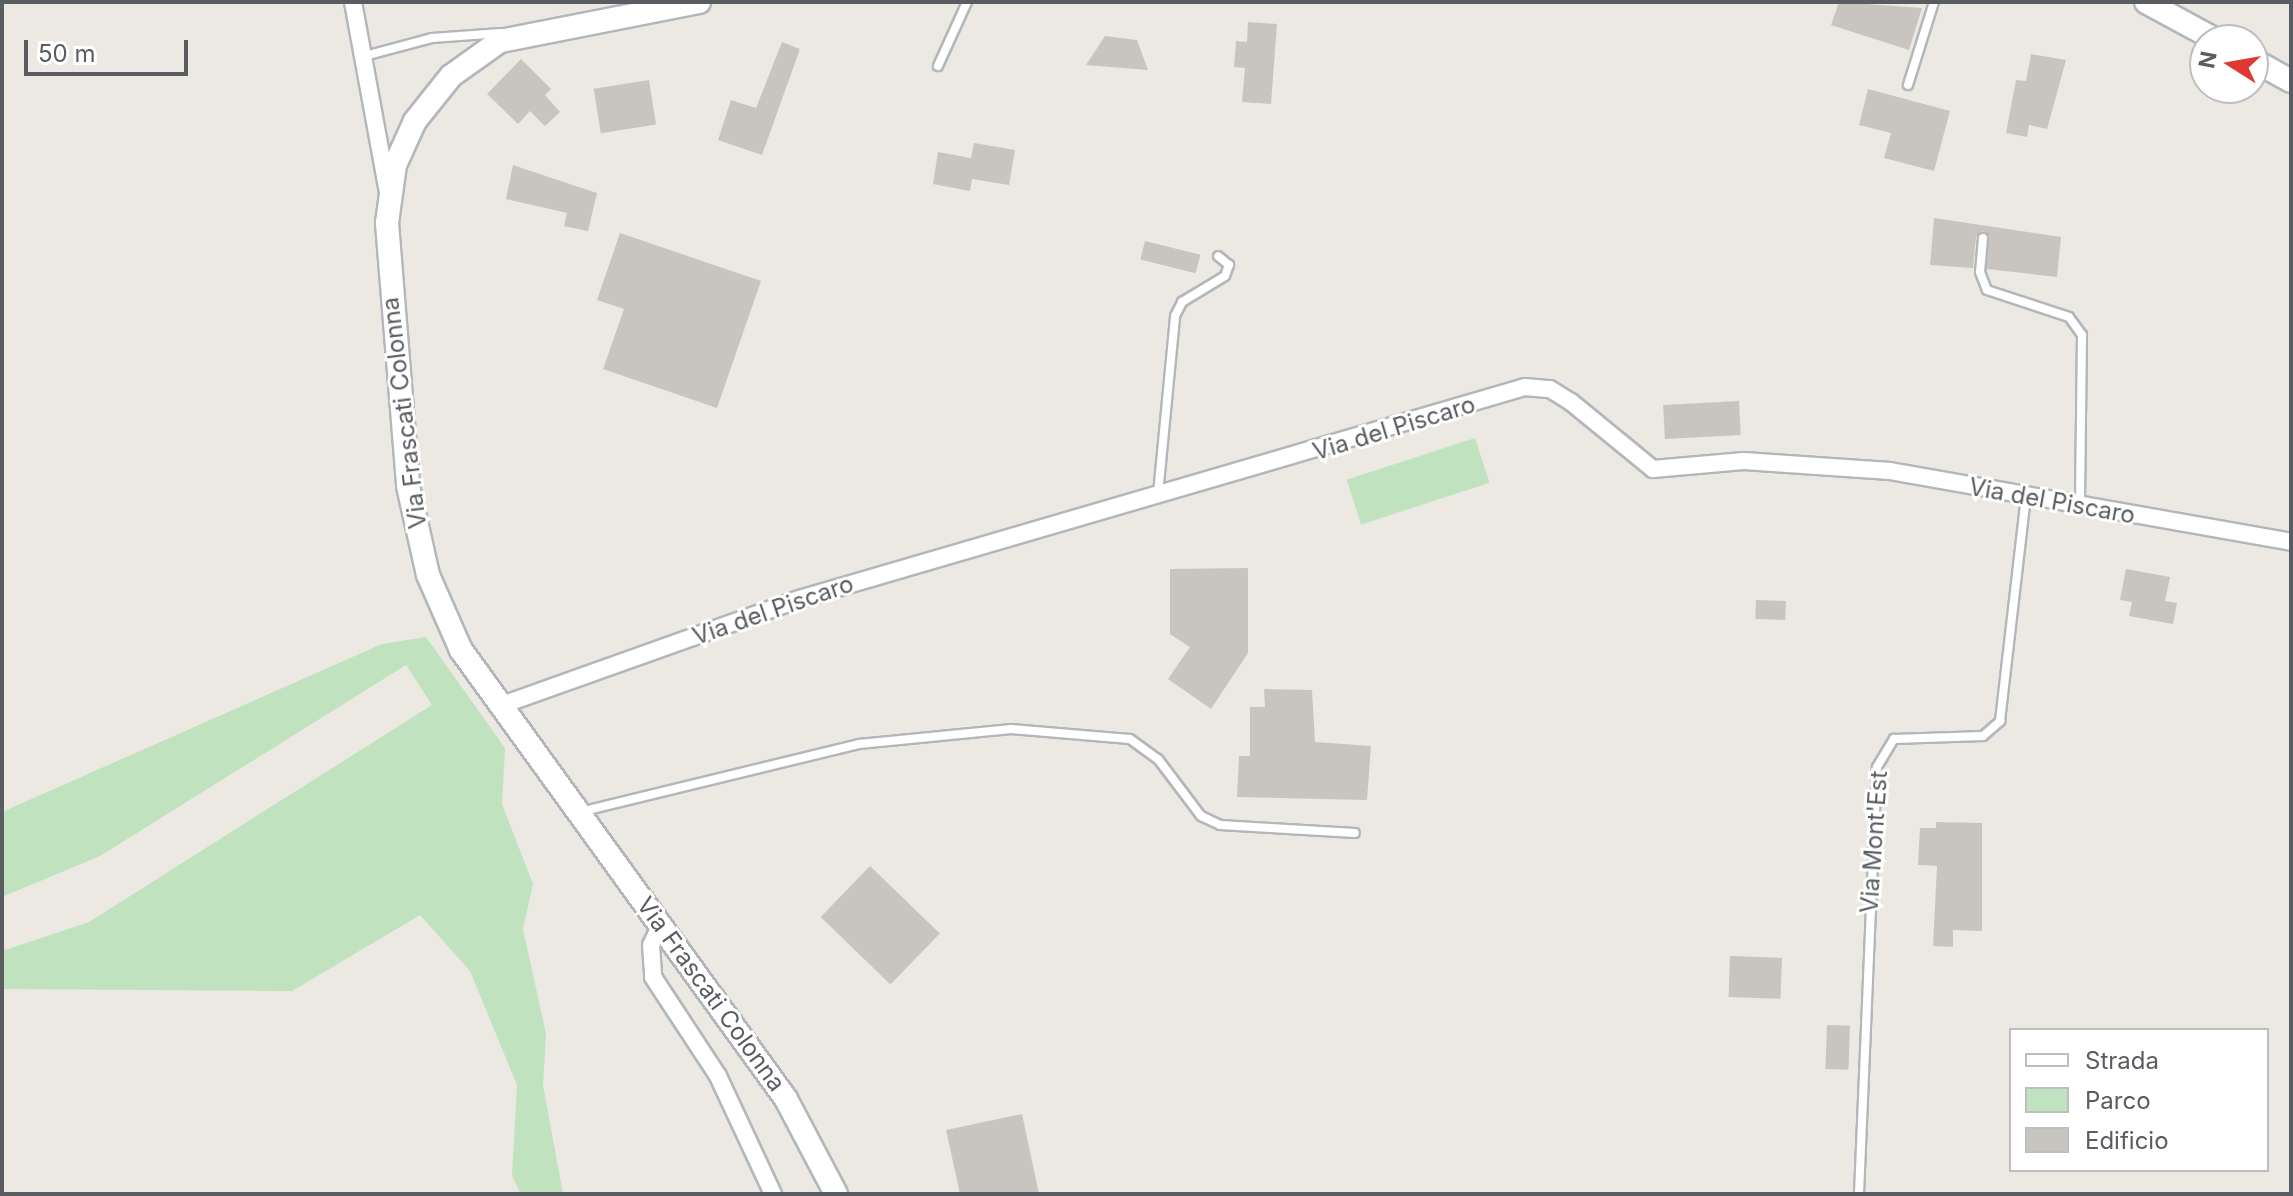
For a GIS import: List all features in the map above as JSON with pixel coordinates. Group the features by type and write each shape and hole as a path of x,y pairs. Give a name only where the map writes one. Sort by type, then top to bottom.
{"street":[{"path":"353,2 389,195"},
{"name":"Via Frascati Colonna","path":"699,2 530,32 475,56 430,98 403,143 389,195 388,273 413,519 449,627 499,706 786,1099 836,1194"},
{"path":"2146,2 2189,25"},
{"path":"2269,69 2291,81"},
{"name":"Via del Piscaro","path":"499,706 796,600 1525,387 1550,389 1571,402 1653,469 1744,461 1890,471 2291,542"},
{"path":"661,924 651,945 653,977 718,1076 773,1194"}],"lane":[{"path":"938,66 967,2"},
{"path":"1908,85 1934,2"},
{"path":"361,57 446,36 530,32"},
{"path":"1983,238 1980,272 1987,290 2069,317 2082,335 2080,506"},
{"path":"1157,495 1175,316 1182,302 1225,276 1229,265 1218,256"},
{"name":"Via Mont'Est","path":"1859,1194 1877,767 1894,739 1983,736 1997,728 2026,496"},
{"path":"579,812 859,744 1011,729 1130,739 1158,759 1201,816 1220,825 1355,833"}],"green space":[{"path":"1475,438 1490,483 1361,524 1347,480"},
{"path":"426,637 505,748 502,804 533,884 523,929 546,1034 543,1085 563,1194 521,1194 512,1176 517,1085 470,971 420,915 292,991 2,989 2,951 89,922 432,705 406,665 100,856 2,897 2,812 382,644"}],"building":[{"path":"1839,2 1922,8 1909,50 1831,25"},
{"path":"1248,22 1277,24 1271,104 1242,102 1245,68 1234,67 1236,41 1247,42"},
{"path":"1105,36 1137,40 1148,70 1086,65"},
{"path":"782,42 800,49 762,155 718,140 731,100 756,108"},
{"path":"2031,54 2066,60 2047,129 2029,125 2027,137 2006,133 2016,80 2026,81"},
{"path":"521,59 551,89 545,95 560,112 545,126 530,111 518,124 487,94"},
{"path":"649,80 656,124 601,133 594,89"},
{"path":"1868,89 1950,111 1934,171 1884,158 1891,133 1859,125"},
{"path":"974,143 1015,150 1009,185 972,179 970,191 933,184 938,152 971,158"},
{"path":"513,165 597,193 588,231 564,226 567,213 506,199"},
{"path":"1934,218 2061,237 2057,277 1987,269 1984,231 1976,237 1973,268 1930,265"},
{"path":"620,233 761,281 717,408 603,369 624,309 597,300"},
{"path":"1145,241 1200,255 1196,273 1140,259"},
{"path":"1739,401 1741,435 1665,439 1663,405"},
{"path":"1248,568 1248,653 1211,709 1168,679 1190,647 1170,634 1170,569"},
{"path":"2126,569 2170,577 2165,601 2177,603 2173,624 2129,616 2132,602 2120,600"},
{"path":"1756,600 1786,601 1785,620 1755,619"},
{"path":"1264,689 1312,690 1315,742 1371,746 1367,800 1237,797 1239,756 1250,756 1250,707 1265,707"},
{"path":"1936,822 1982,823 1982,931 1953,930 1953,947 1933,946 1937,866 1918,865 1920,828 1936,828"},
{"path":"870,866 940,933 890,984 821,917"},
{"path":"1730,956 1782,958 1781,999 1729,997"},
{"path":"1827,1025 1850,1026 1848,1070 1825,1069"},
{"path":"1022,1114 1039,1194 960,1194 946,1130"}]}
